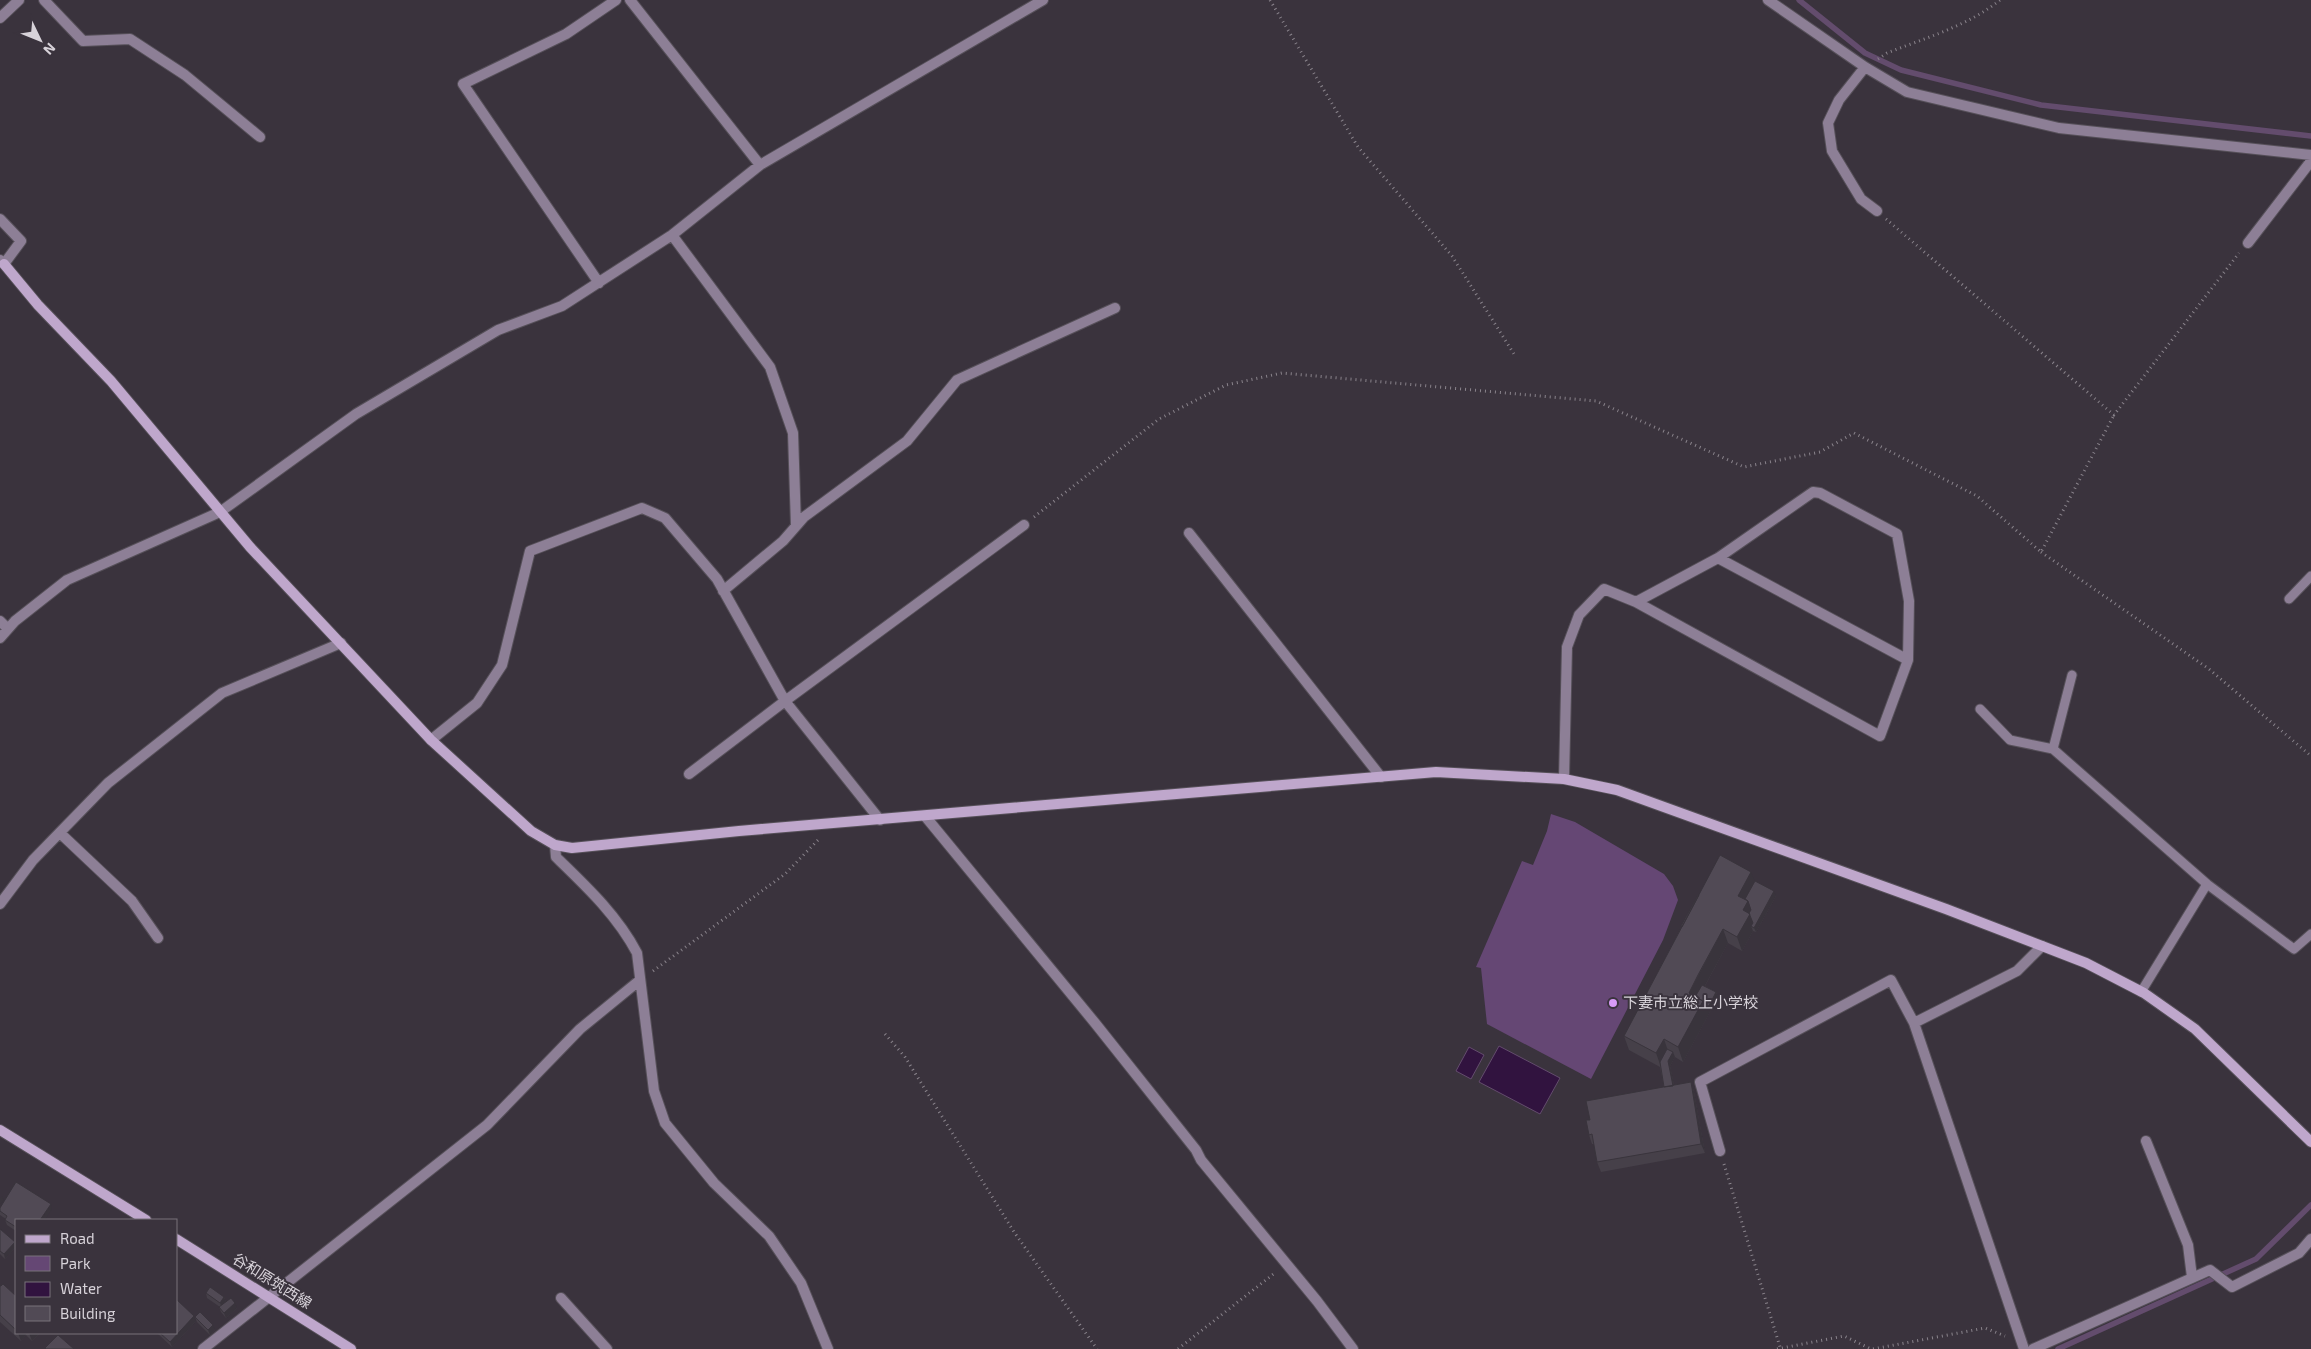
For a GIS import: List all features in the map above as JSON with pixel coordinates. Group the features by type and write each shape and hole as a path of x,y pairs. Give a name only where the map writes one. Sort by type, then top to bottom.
{"street":[{"path":"0,18 19,0"},
{"path":"44,0 83,41 130,39 184,75 260,136"},
{"path":"599,282 463,84 566,34 616,0"},
{"path":"630,0 760,165"},
{"path":"0,638 15,621 67,580 220,512 356,414 498,330 562,306 672,235 760,165 1043,0"},
{"path":"1768,0 1865,67 1907,92 2059,128 2311,155"},
{"path":"1865,67 1839,100 1828,124 1832,151 1861,199 1877,211"},
{"path":"2248,243 2311,161"},
{"path":"0,219 21,241 2,262 38,306 111,381 250,547 431,740 531,831 555,845 572,848 1436,772 1564,779 1617,790 2086,963 2141,992 2195,1028 2311,1142"},
{"path":"672,235 770,367 793,432 796,526"},
{"path":"723,591 783,542 804,517 906,441 958,380 1115,308"},
{"path":"1564,779 1566,647 1579,615 1604,589 1636,602 1880,736 1908,660 1909,601 1897,534 1820,493 1814,492 1718,558 1636,602"},
{"path":"431,740 477,703 502,665 530,551 642,508 665,518 717,579 785,701 880,820"},
{"path":"689,774 1024,525"},
{"path":"1189,533 1381,777"},
{"path":"1718,558 1908,660"},
{"path":"0,622 8,629"},
{"path":"0,904 33,860 108,783 222,693 340,643"},
{"path":"925,816 1095,1022 1353,1349"},
{"path":"60,833 132,901 158,938"},
{"path":"555,845 556,857 594,894 628,937 637,953 654,1091 665,1123 714,1183 769,1236 801,1283 828,1349"},
{"path":"1914,1023 2017,971 2042,946"},
{"path":"203,1349 487,1125 580,1029 640,980"},
{"path":"1720,1150 1700,1082 1891,980 1914,1023 2023,1346"},
{"path":"0,1130 144,1219"},
{"path":"2146,1141 2188,1245 2192,1277"},
{"path":"2033,1349 2210,1270 2232,1287 2299,1253 2311,1239"},
{"name":"谷和原筑西線","path":"178,1240 351,1349"},
{"path":"561,1298 607,1349"}],"lane":[{"path":"2289,600 2311,576"},
{"path":"2053,749 2072,675"},
{"path":"1980,709 2010,740 2053,749 2207,884 2294,950 2311,934"},
{"path":"2141,992 2207,884"}],"path":[{"path":"1270,0 1358,147 1452,256 1514,354"},
{"path":"1887,53 1956,26 1989,9 2000,0"},
{"path":"1877,211 2114,415"},
{"path":"2041,552 2114,415 2248,243"},
{"path":"1024,525 1159,419 1226,385 1282,374 1596,400 1744,467 1820,452 1854,434 1977,496 2041,552 2209,669 2311,756"},
{"path":"640,980 785,874 834,824"},
{"path":"885,1034 905,1057 1014,1232 1097,1349"},
{"path":"1720,1150 1779,1348 1844,1336 1872,1349 1985,1328 2023,1346"},
{"path":"1178,1349 1286,1263"}],"green space":[{"path":"1551,814 1575,822 1664,874 1673,886 1678,900 1663,940 1591,1079 1487,1024 1481,968 1476,967 1522,861 1533,865 1547,831"}],"water":[{"path":"1499,1046 1560,1078 1540,1114 1479,1082"},
{"path":"1469,1047 1484,1055 1471,1079 1456,1071"}],"building":[{"path":"1720,855 1751,872 1738,896 1748,901 1743,910 1750,914 1737,937 1723,929 1698,975 1689,993 1703,1001 1678,1047 1664,1039 1656,1053 1624,1036"},
{"path":"1755,881 1774,891 1754,928 1751,926 1753,923 1749,913 1751,910 1748,901 1745,899"},
{"path":"1699,895 1682,927 1681,926"},
{"path":"1702,985 1716,992 1707,1010 1703,1001 1695,997"},
{"path":"1667,1049 1673,1052 1668,1061 1673,1086 1664,1087 1660,1062"},
{"path":"1691,1082 1701,1144 1597,1162 1592,1134 1589,1135 1586,1120 1590,1120 1586,1101"},
{"path":"16,1182 51,1204 41,1219 15,1219 15,1226 5,1220 7,1216 0,1211"},
{"path":"0,1229 15,1242 4,1254 0,1251"},
{"path":"3,1284 15,1295 15,1329 0,1315 1,1286"},
{"path":"210,1287 224,1297 220,1303 206,1293"},
{"path":"231,1298 235,1303 224,1313 219,1307"},
{"path":"178,1301 194,1316 178,1333"},
{"path":"200,1312 213,1325 208,1330 195,1317"},
{"path":"161,1334 177,1334 170,1342"},
{"path":"58,1335 74,1349 46,1349"}],"waterway":[{"path":"1799,0 1865,53 1901,70 2041,105 2311,136"},
{"path":"2058,1349 2256,1259 2311,1205"}],"place":[{"name":"下妻市立総上小学校","path":"1613,1003"}]}
